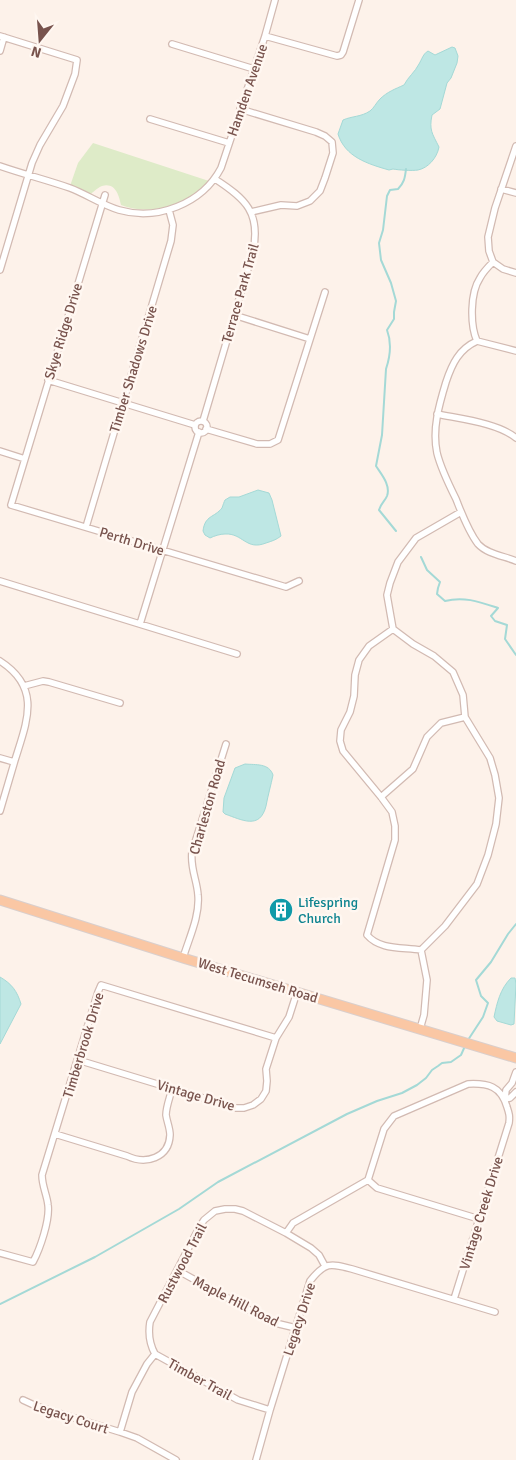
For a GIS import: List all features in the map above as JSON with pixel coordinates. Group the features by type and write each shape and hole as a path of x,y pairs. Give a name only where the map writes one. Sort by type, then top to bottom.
{"main road":[{"name":"West Tecumseh Road","path":"0,900 183,958 516,1058"}],"street":[{"name":"Hamden Avenue","path":"215,179 254,69 275,0"},
{"path":"265,36 337,56 341,55 359,0"},
{"path":"0,51 2,37 77,60 75,74 63,106 40,145 28,175 0,270"},
{"path":"172,44 254,69"},
{"path":"0,166 72,189 117,210 136,214 154,213 179,206 195,197 215,179 233,191 252,212 281,204 297,206 310,200 320,191 325,178 333,153 332,142 316,132 240,109"},
{"path":"150,119 229,143"},
{"path":"516,146 501,189 488,237 489,251 493,262 503,269 516,273"},
{"path":"501,189 516,193"},
{"name":"Skye Ridge Drive","path":"25,459 106,195"},
{"name":"Timber Shadows Drive","path":"86,527 171,241 173,225 169,210"},
{"name":"Terrace Park Trail","path":"203,421 256,240 252,212"},
{"path":"477,341 472,319 475,286 493,262"},
{"path":"199,432 203,432 206,429 257,444 270,444 278,440 325,292"},
{"path":"234,315 310,338"},
{"path":"516,351 477,341 469,344 459,354 454,361 444,389 437,414 436,435 437,453 443,471 461,512 479,545 486,550 516,561"},
{"path":"48,380 195,425"},
{"path":"437,414 490,426 516,438"},
{"path":"195,425 198,421 203,421 206,424 206,429"},
{"path":"195,425 195,429 199,432"},
{"path":"140,624 199,432"},
{"path":"0,451 25,459"},
{"name":"Perth Drive","path":"25,459 11,505 286,587 298,581"},
{"path":"393,629 369,646 359,660 354,675 354,696 350,712 341,730 340,741 343,751 392,812 396,826 395,840 367,935 373,942 390,947 420,950 445,926 477,884 496,824 498,798 496,775 490,758 465,717 463,695 453,672 434,656 413,644 393,629 387,595 398,562 416,538 461,512"},
{"path":"0,581 237,654"},
{"path":"0,661 14,672 24,686 28,697 29,710 0,811"},
{"path":"24,686 43,681 49,682 120,703"},
{"path":"381,797 413,769 427,737 441,723 465,717"},
{"name":"Charleston Road","path":"183,958 198,902 192,865 192,852 226,744"},
{"path":"0,758 14,762"},
{"path":"420,950 427,980 424,1015 420,1029"},
{"name":"Timberbrook Drive","path":"0,1253 33,1262 37,1254 48,1212 42,1175 101,985 276,1038"},
{"name":"Vintage Drive","path":"78,1060 236,1108 244,1108 253,1105 266,1091 266,1069 276,1038 290,1017 298,992"},
{"path":"505,1099 506,1090 512,1083 516,1072"},
{"path":"286,1233 293,1223 368,1180 384,1129 394,1116 468,1084 489,1085 499,1091 505,1099"},
{"path":"55,1134 127,1156 134,1160 158,1157 165,1150 170,1136 166,1115 172,1089"},
{"path":"505,1099 510,1098 516,1092"},
{"name":"Vintage Creek Drive","path":"454,1299 509,1123 510,1115 505,1099"},
{"path":"368,1180 376,1188 479,1219"},
{"name":"Rustwood Trail","path":"155,1354 148,1332 150,1322 200,1226 215,1211 235,1208 243,1211 311,1248 319,1255 324,1266"},
{"name":"Legacy Drive","path":"256,1460 310,1281 324,1266 336,1265 352,1269 495,1312"},
{"name":"Maple Hill Road","path":"177,1270 271,1322 296,1328"},
{"name":"Timber Trail","path":"120,1432 132,1392 147,1364 155,1354 238,1400 270,1410"},
{"name":"Legacy Court","path":"23,1400 36,1406 137,1438 176,1460"}],"green space":[{"path":"93,143 209,181 190,197 174,205 147,210 129,208 121,205 116,190 110,186 106,185 96,189 91,194 70,186 78,163"}],"water":[{"path":"452,47 455,48 458,56 457,63 447,83 440,109 432,115 432,131 439,147 429,165 418,170 389,170 365,162 352,154 341,142 338,134 343,120 367,113 385,94 404,85 428,51 435,55"},
{"path":"258,490 269,493 281,536 266,543 254,545 231,534 221,534 210,538 205,535 203,531 206,522 222,508 225,500"},
{"path":"245,764 268,768 273,775 266,806 263,813 255,821 244,820 223,812 224,798 235,768"},
{"path":"0,977 13,988 21,1004 0,1044"},
{"path":"511,978 515,978 516,984 514,1024 511,1025 497,1021 494,1017 502,991"}],"waterway":[{"path":"396,531 379,510 387,496 388,488 376,466 382,435 386,369 390,350 387,330 394,319 396,301 381,260 379,243 383,230 387,196 390,190 398,189 402,185 406,169"},
{"path":"421,557 427,570 440,582 437,594 445,601 465,599 498,608 491,616 495,621 507,625 505,639 516,655"},
{"path":"468,1040 483,1017 488,1003 481,996 476,980 491,962 516,924"},
{"path":"0,1304 95,1257 179,1209 218,1182 347,1114 402,1093 417,1085 442,1063 451,1062 461,1055 465,1046"}],"place":[{"name":"Lifespring Church","path":"281,910"}]}
